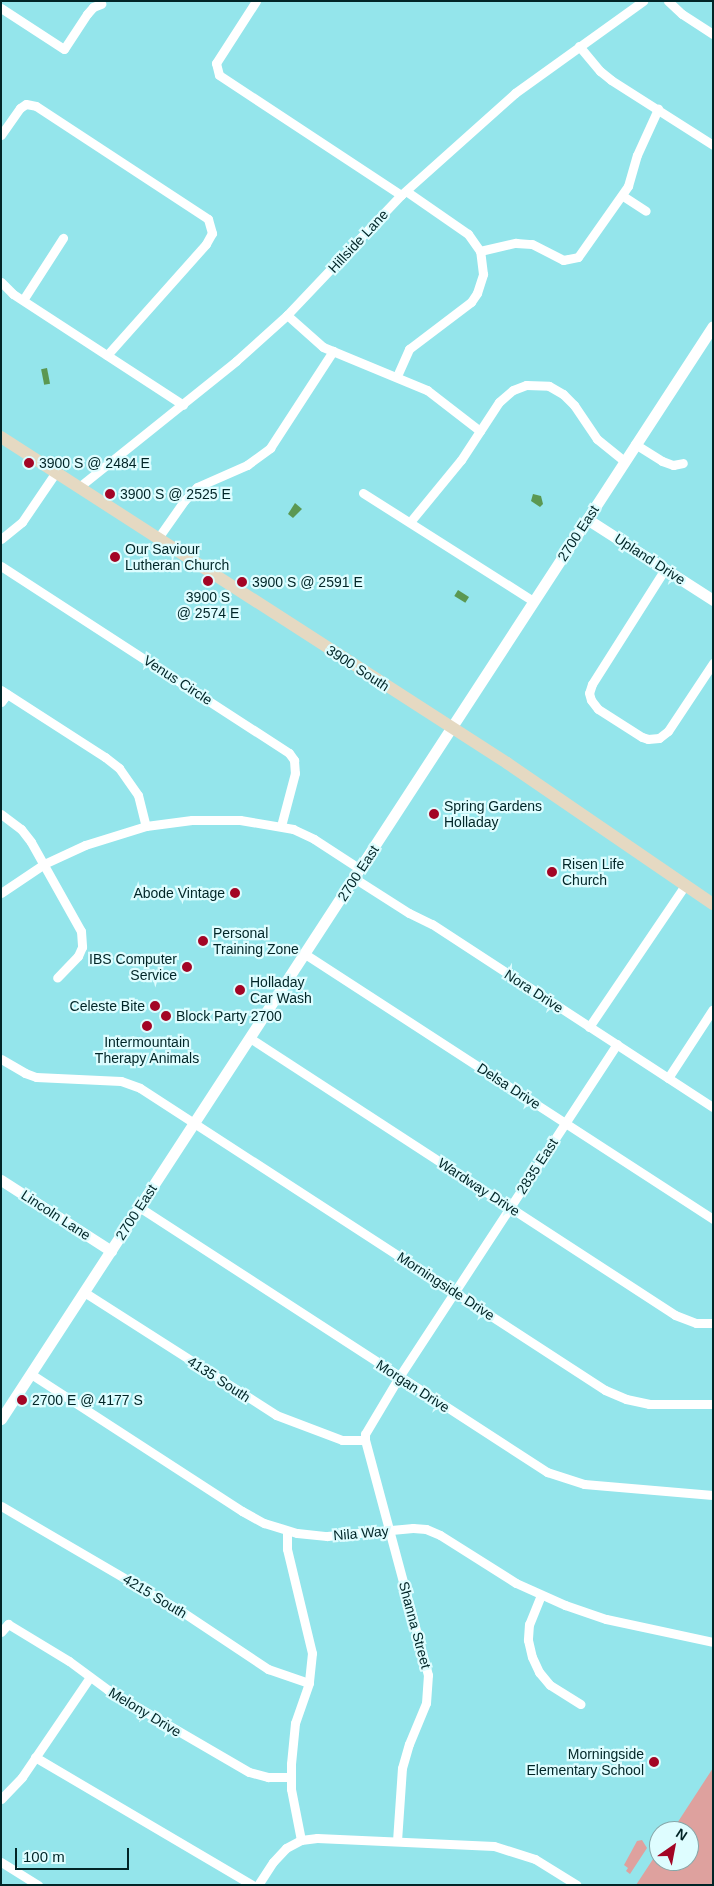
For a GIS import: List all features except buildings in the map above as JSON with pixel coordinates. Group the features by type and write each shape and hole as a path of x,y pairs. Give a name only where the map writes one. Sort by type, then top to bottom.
{"main road":[{"name":"3900 South","path":"1,437 451,729 507,763 713,904"}],"street":[{"path":"256,1 216,63 219,75 403,193 459,226 468,234 480,251 483,274 477,293 471,302 409,350 397,376"},
{"name":"Hillside Lane","path":"79,487 183,405 287,315 403,193 515,93 642,1"},
{"path":"668,1 682,14 713,34"},
{"path":"1,8 64,48 87,14 93,7 101,4"},
{"path":"579,46 600,71 713,145"},
{"path":"1,135 20,108 30,104 39,107 203,214 211,224 212,234 206,244 107,355"},
{"path":"480,251 516,243 532,244 563,260 573,259 582,253 623,196 631,179 637,155 658,109"},
{"path":"623,196 646,211"},
{"path":"23,300 63,238"},
{"path":"1,282 23,300 183,405"},
{"path":"287,315 317,342 333,351 397,376 439,398 480,431"},
{"name":"2700 East","path":"1,1419 713,326"},
{"path":"158,538 197,486 247,465 270,448 333,351"},
{"path":"410,522 461,460 499,402 513,390 526,386 549,386 563,394 597,440 624,461"},
{"path":"635,444 662,461 673,465 683,463"},
{"path":"1,539 22,522 56,472"},
{"path":"363,493 533,602"},
{"name":"Upland Drive","path":"587,519 713,600"},
{"name":"Venus Circle","path":"1,566 288,753 294,760 296,769 281,826"},
{"path":"665,569 592,684 590,697 598,709 642,737 655,739 668,731 713,663"},
{"path":"1,702 4,692 119,768 138,794 146,826"},
{"path":"1,814 27,836 77,923 82,938 78,956 57,978"},
{"name":"Nora Drive","path":"1,893 44,864 85,844 146,826 192,820 224,820 281,826 314,839 409,913 432,924 713,1107"},
{"path":"589,1027 684,885"},
{"name":"Delsa Drive","path":"305,954 713,1219"},
{"path":"668,1078 713,1010"},
{"name":"Wardway Drive","path":"250,1038 675,1315 696,1323 713,1323"},
{"name":"2835 East","path":"365,1440 368,1427 399,1377 616,1044"},
{"name":"Morningside Drive","path":"1,1059 25,1073 42,1078 128,1083 140,1088 618,1396 649,1404 713,1404"},
{"name":"Lincoln Lane","path":"1,1180 111,1251"},
{"name":"Morgan Drive","path":"139,1207 540,1469 561,1478 584,1484 713,1495"},
{"name":"4135 South","path":"84,1292 276,1415 342,1440 365,1440"},
{"name":"Nila Way","path":"31,1374 242,1511 287,1531 327,1536 390,1532 418,1528 431,1530 505,1577 540,1595 606,1619 713,1642"},
{"name":"Shanna Street","path":"365,1440 427,1667 429,1684 426,1703 409,1744 402,1768 397,1841"},
{"name":"4215 South","path":"1,1506 181,1611 268,1669 309,1683"},
{"path":"287,1531 288,1553 311,1645 309,1683 295,1723 291,1778 297,1828 301,1840"},
{"path":"540,1595 529,1624 528,1640 532,1657 539,1672 550,1685 580,1704"},
{"name":"Melony Drive","path":"1,1632 8,1624 69,1661 108,1690 249,1772 268,1777 291,1778"},
{"path":"1,1799 35,1758 90,1677"},
{"path":"35,1758 252,1885"},
{"path":"258,1885 273,1862 286,1848 301,1840 317,1838 482,1844 510,1849 535,1859 577,1885"},
{"path":"1,1862 38,1885"}],"shaded area":[{"path":"47,368 50,384 44,385 41,369"},
{"path":"533,494 541,496 543,504 540,507 531,501"},
{"path":"295,503 302,509 293,518 288,514"},
{"path":"458,590 469,597 465,603 454,596"},
{"path":"713,1768 713,1885 636,1885 649,1865 649,1871 699,1871 699,1821 679,1821"},
{"path":"642,1840 647,1848 630,1874 626,1871 628,1868 624,1865 637,1841"}],"place":[{"name":"3900 S @ 2484 E","path":"29,463"},
{"name":"3900 S @ 2525 E","path":"110,494"},
{"name":"Our Saviour Lutheran Church","path":"115,557"},
{"name":"3900 S @ 2574 E","path":"208,581"},
{"name":"3900 S @ 2591 E","path":"242,582"},
{"name":"Spring Gardens Holladay","path":"434,814"},
{"name":"Risen Life Church","path":"552,872"},
{"name":"Abode Vintage","path":"235,893"},
{"name":"Personal Training Zone","path":"203,941"},
{"name":"IBS Computer Service","path":"187,967"},
{"name":"Holladay Car Wash","path":"240,990"},
{"name":"Celeste Bite","path":"155,1006"},
{"name":"Block Party 2700","path":"166,1016"},
{"name":"Intermountain Therapy Animals","path":"147,1026"},
{"name":"2700 E @ 4177 S","path":"22,1400"},
{"name":"Morningside Elementary School","path":"654,1762"}]}
